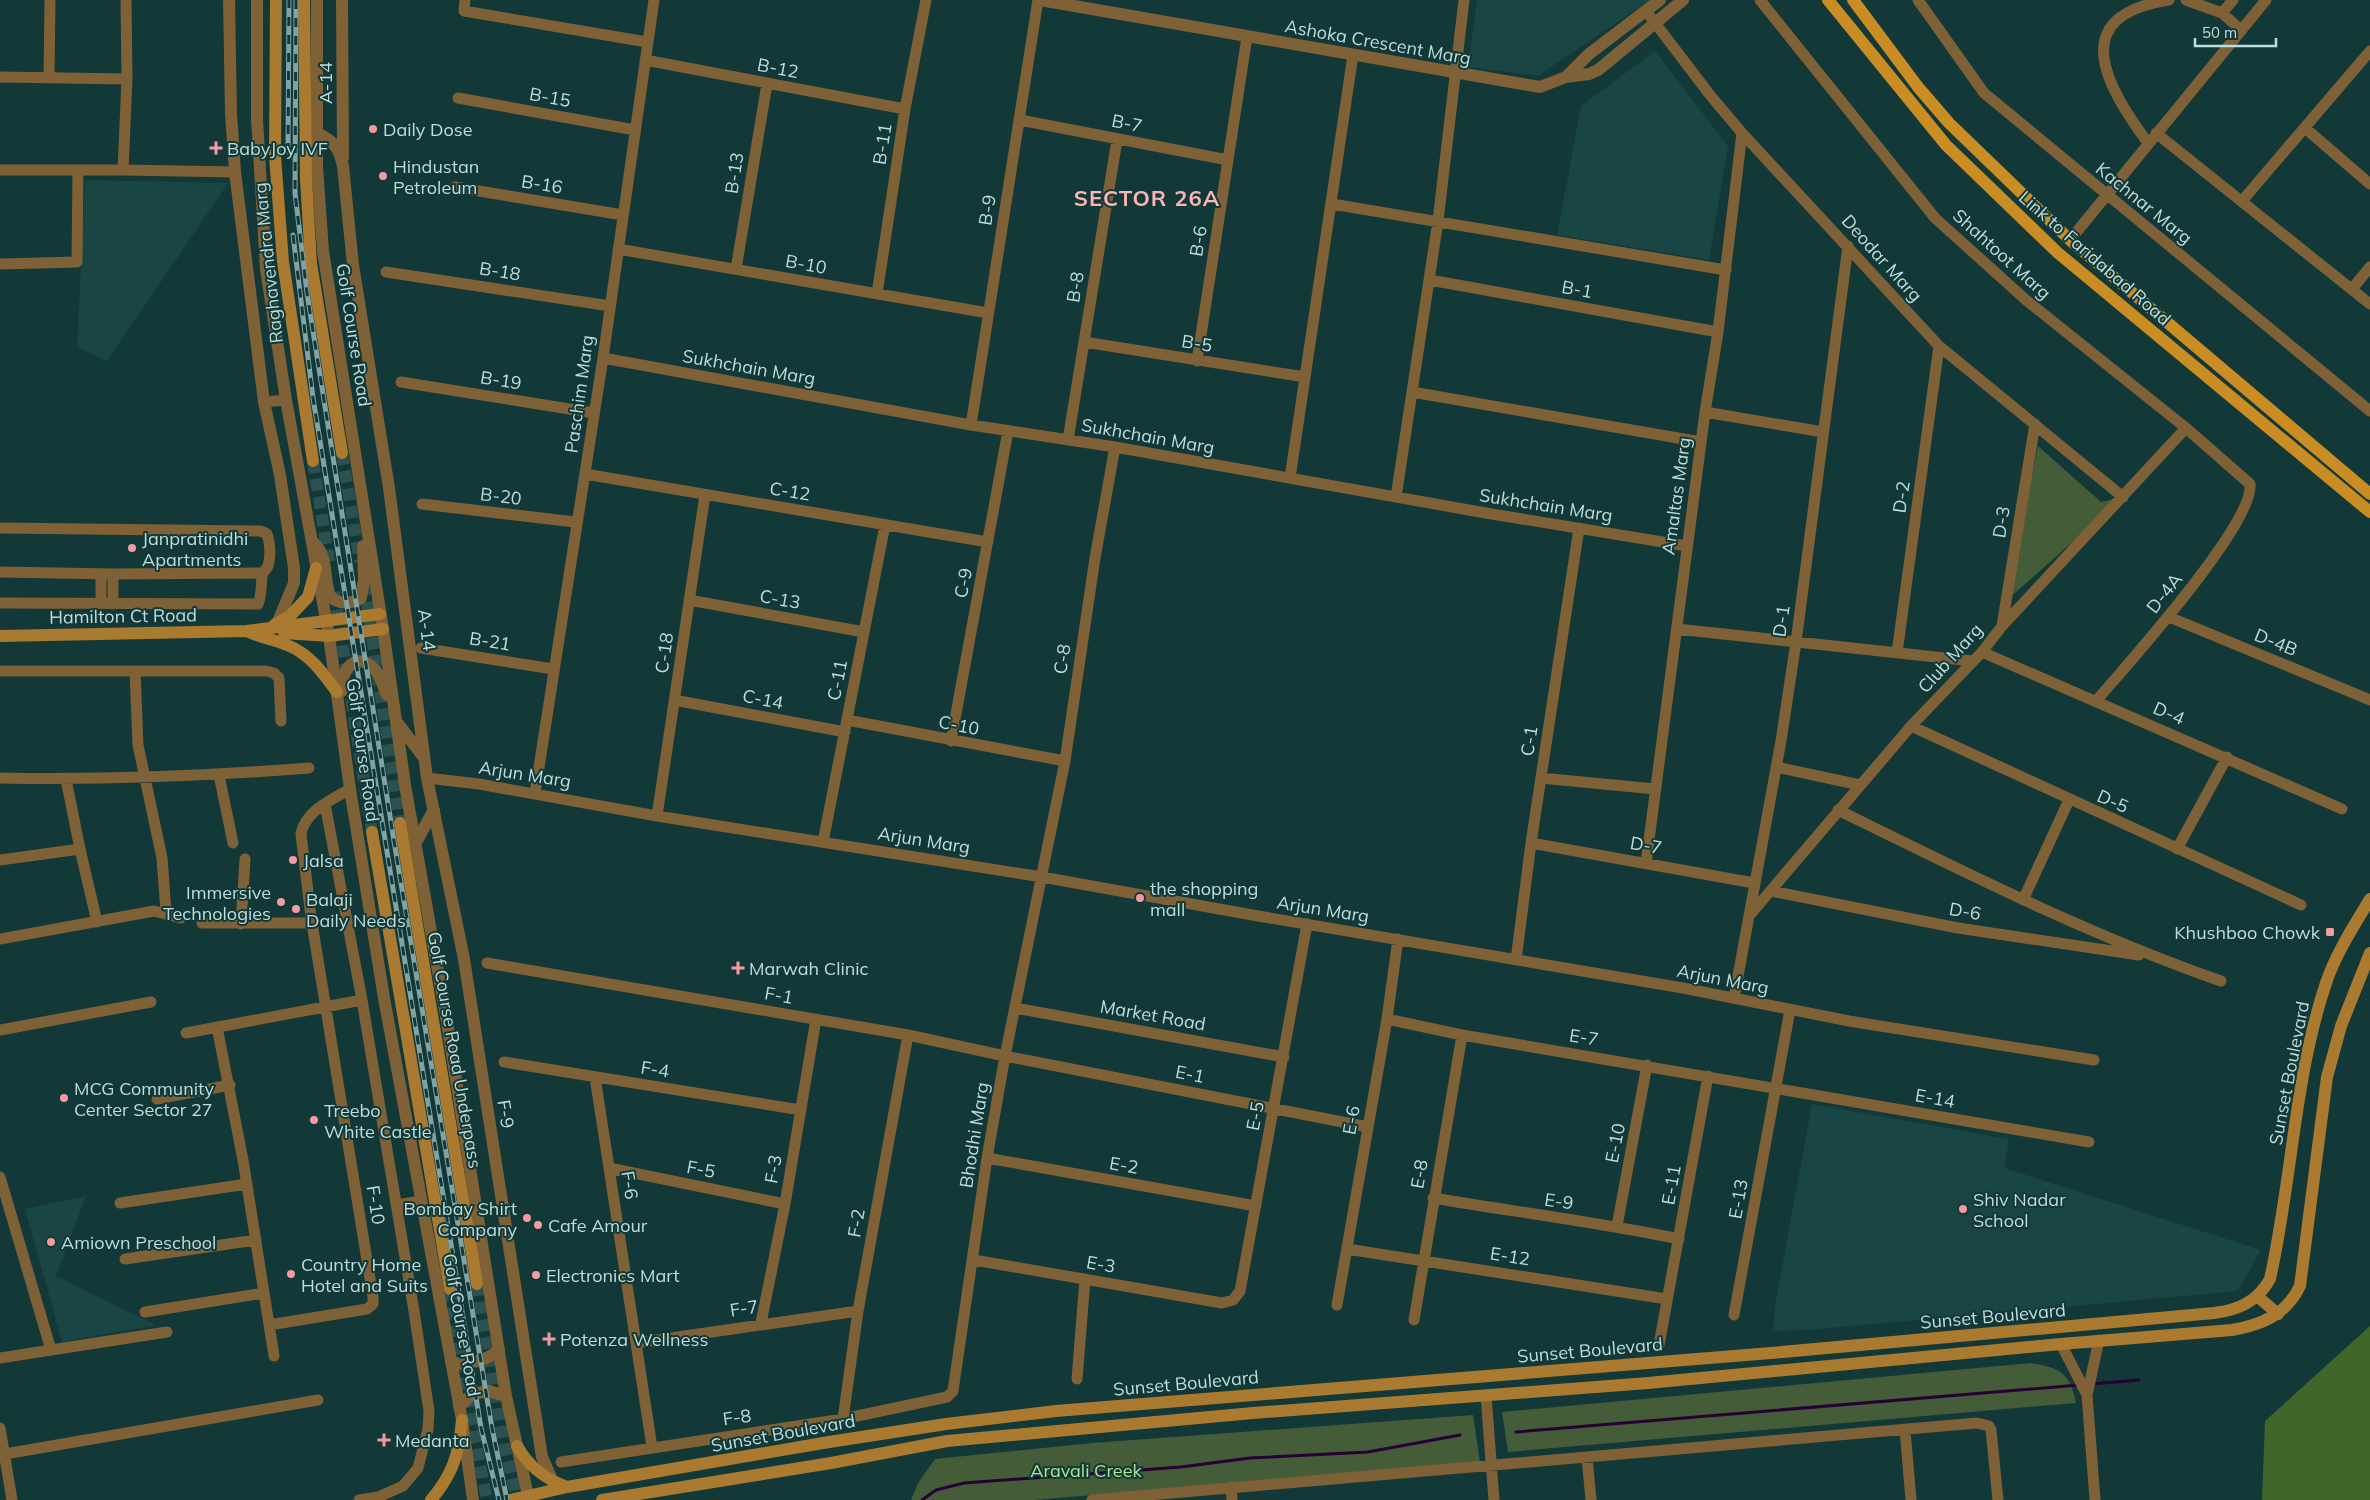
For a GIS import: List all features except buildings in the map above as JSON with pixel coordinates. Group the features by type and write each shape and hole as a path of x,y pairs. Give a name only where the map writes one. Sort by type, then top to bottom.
{"main road":[{"name":"Raghavendra Marg","path":"276,0 275,166 283,262 313,460"},
{"path":"304,0 306,179 311,263 342,454"},
{"name":"Link to Faridabad Road","path":"1828,0 1946,145 2058,254 2370,512"},
{"name":"Link to Faridabad Road","path":"1853,0 1918,87 1949,123 2070,240 2370,494"},
{"path":"247,630 277,624 290,616 308,597 316,568"},
{"name":"Hamilton Ct Road","path":"0,636 247,630 380,614"},
{"name":"Hamilton Ct Road","path":"247,630 329,636 383,628"},
{"path":"247,630 258,637 287,645 310,658 337,692"},
{"name":"Golf Course Road Underpass","path":"400,823 477,1284"},
{"path":"372,832 450,1289"},
{"name":"Sunset Boulevard","path":"510,1500 529,1499 568,1487 829,1442 946,1424 1038,1413 1824,1349 2214,1313 2238,1309 2257,1296 2270,1278 2276,1252 2305,1068 2317,1011 2339,952 2370,899"},
{"name":"Sunset Boulevard","path":"602,1500 831,1463 947,1441 1253,1413 1737,1375 2248,1327 2278,1314 2294,1299 2300,1286 2327,1077 2340,1026 2370,953"},
{"path":"2257,1296 2278,1314"},
{"path":"1527,1373 1528,1392"},
{"path":"1252,1395 1253,1413"},
{"path":"431,1500 446,1482 456,1456 462,1420"},
{"path":"829,1442 831,1463"},
{"path":"517,1446 536,1471 553,1482 568,1487"},
{"path":"620,1500 632,1495"}],"street":[{"path":"49,77 50,0"},
{"path":"124,170 127,79 126,0"},
{"path":"229,0 231,113 235,172 264,402 280,475 294,568 294,582 277,624"},
{"name":"Golf Course Road","path":"257,0 257,119 266,269 286,400 329,636 350,788 384,998 462,1420 473,1500"},
{"name":"Golf Course Road","path":"317,0 317,167 323,251 415,844 446,1016 506,1396 529,1499"},
{"name":"A-14","path":"342,0 343,166 354,275 390,488 427,778"},
{"name":"Paschim Marg","path":"535,793 585,474 654,0"},
{"name":"B-11","path":"877,294 905,109 926,0"},
{"name":"Ashoka Crescent Marg","path":"1039,0 1141,16 1247,37 1540,87 1566,77 1589,74 1598,70 1683,0"},
{"name":"B-9","path":"971,425 1039,0"},
{"path":"1396,497 1430,280 1464,0"},
{"path":"1566,77 1589,54 1660,0"},
{"name":"Shahtoot Marg","path":"1760,0 1935,218 2026,300 2244,477 2250,484 2249,499"},
{"path":"2148,143 2115,95 2104,61 2105,42 2107,32 2126,13 2146,4 2169,0"},
{"path":"2186,0 2222,13 2241,30"},
{"path":"2222,13 2233,0"},
{"path":"2070,240 2266,0"},
{"name":"Kachnar Marg","path":"1924,2 1984,93 2370,410"},
{"path":"465,5 647,42"},
{"name":"Deodar Marg","path":"1646,11 1742,133 1939,346 2123,497"},
{"name":"B-6","path":"1197,361 1247,37"},
{"path":"2242,201 2370,51"},
{"path":"1290,478 1353,55"},
{"name":"B-12","path":"645,60 905,109"},
{"path":"0,77 127,79"},
{"name":"B-13","path":"736,269 767,84"},
{"name":"B-15","path":"458,98 634,130"},
{"name":"B-7","path":"1020,120 1228,160"},
{"path":"2304,128 2370,184"},
{"path":"317,133 332,140 339,151 343,166"},
{"name":"Amaltas Marg","path":"1646,863 1705,412 1718,332 1742,133"},
{"path":"2156,133 2370,304"},
{"name":"B-8","path":"1068,440 1117,140"},
{"path":"0,170 235,172"},
{"path":"0,264 77,262 78,170"},
{"name":"B-16","path":"455,187 623,215"},
{"path":"1332,204 1726,270"},
{"name":"D-1","path":"1734,998 1776,767 1796,642 1848,246"},
{"name":"B-10","path":"618,249 988,313"},
{"path":"2352,289 2370,267"},
{"name":"B-18","path":"386,272 610,306"},
{"name":"B-1","path":"1430,280 1718,332"},
{"name":"B-5","path":"1084,342 1304,377"},
{"name":"D-2","path":"1897,653 1939,346"},
{"name":"Sukhchain Marg","path":"602,358 971,425 1116,447 1687,546"},
{"name":"B-19","path":"401,382 594,413"},
{"path":"1412,392 1701,442"},
{"path":"264,402 286,400"},
{"path":"1705,412 1823,432"},
{"name":"D-3","path":"2002,626 2035,424"},
{"name":"Club Marg","path":"1748,917 1911,726 1973,662 2002,626 2186,428"},
{"name":"C-9","path":"951,741 1008,430"},
{"name":"C-8","path":"1042,876 1065,761 1096,558 1116,447"},
{"name":"C-12","path":"585,474 988,542"},
{"name":"C-18","path":"657,816 705,495"},
{"name":"D-4A","path":"2096,701 2169,617 2222,546 2249,499"},
{"name":"B-20","path":"422,504 576,522"},
{"name":"C-11","path":"823,842 885,525"},
{"path":"0,528 261,531 267,534 269,540 268,567 262,573 261,598 258,604 0,603"},
{"name":"C-1","path":"1516,960 1531,843 1579,528"},
{"path":"311,540 319,547 323,557 328,591 331,598 341,602 353,602 360,600 363,591 363,543 367,532"},
{"path":"0,572 101,574 262,573"},
{"path":"101,574 101,604"},
{"path":"113,574 113,604"},
{"name":"C-13","path":"689,600 864,632"},
{"name":"D-4B","path":"2169,617 2370,700"},
{"path":"1677,629 1973,662"},
{"name":"B-21","path":"420,648 553,670"},
{"name":"D-4","path":"1982,652 2227,757 2342,809"},
{"path":"339,710 343,701 342,675 348,666 357,662 367,664 376,671 386,694 393,702"},
{"path":"0,671 247,671 274,673 279,678 281,721"},
{"path":"135,671 136,727 144,777 162,858 166,912"},
{"name":"C-14","path":"674,700 844,732"},
{"path":"396,720 425,759"},
{"name":"C-10","path":"847,720 1065,761"},
{"name":"D-5","path":"1911,726 2301,905"},
{"path":"2177,849 2227,757"},
{"path":"1776,767 1860,785"},
{"path":"0,778 66,779 219,775 309,768"},
{"path":"219,775 233,843"},
{"name":"Arjun Marg","path":"427,778 535,793 657,816 1042,876 1734,998 1790,1010 1999,1046 2094,1060"},
{"name":"F-9","path":"427,778 464,959 542,1457 553,1482"},
{"path":"1541,778 1656,790"},
{"path":"66,779 97,922"},
{"path":"326,1006 312,923 301,834 307,819 324,804 350,788"},
{"path":"2023,900 2069,800"},
{"path":"324,804 362,1000 397,1205 429,1411 428,1430 418,1468 403,1486 378,1497 360,1500"},
{"path":"415,844 434,810"},
{"name":"D-6","path":"1838,810 2023,900 2155,958 2221,981"},
{"name":"D-7","path":"1531,843 1754,883"},
{"path":"0,860 80,849"},
{"path":"241,924 245,859"},
{"name":"Bhodhi Marg","path":"947,1397 953,1392 956,1383 987,1158 1005,1056 1042,876"},
{"name":"D-6","path":"1771,891 1958,928 2155,958"},
{"path":"0,939 154,910 181,918"},
{"path":"202,923 312,923"},
{"name":"E-5","path":"1222,1303 1233,1300 1240,1291 1275,1108 1307,924"},
{"name":"E-6","path":"1337,1306 1387,1019 1398,939"},
{"name":"F-1","path":"487,963 908,1034 1005,1056"},
{"path":"186,1032 362,1000"},
{"path":"0,1030 151,1002"},
{"name":"F-10","path":"269,1324 367,1309 373,1304 374,1297 326,1006"},
{"name":"Market Road","path":"1015,1008 1284,1057"},
{"name":"E-13","path":"1734,1315 1790,1010"},
{"name":"F-3","path":"761,1323 785,1204 816,1019"},
{"name":"E-7","path":"1387,1019 1462,1035 1776,1089"},
{"path":"217,1027 230,1085 274,1356"},
{"name":"F-2","path":"843,1419 858,1311 908,1034"},
{"name":"E-8","path":"1414,1320 1422,1260 1462,1035"},
{"name":"E-1","path":"1005,1056 1368,1127"},
{"name":"F-4","path":"504,1062 801,1110"},
{"name":"E-10","path":"1617,1226 1647,1066"},
{"name":"E-11","path":"1659,1345 1708,1076"},
{"name":"F-6","path":"596,1077 652,1447"},
{"path":"157,1099 230,1085"},
{"name":"E-14","path":"1776,1089 2089,1142"},
{"name":"E-2","path":"987,1158 1256,1206"},
{"name":"F-5","path":"609,1168 785,1204"},
{"path":"0,1177 51,1350"},
{"path":"120,1203 247,1184"},
{"name":"E-9","path":"1433,1198 1558,1219 1617,1226 1679,1239"},
{"path":"397,1205 421,1201"},
{"path":"125,1259 256,1240"},
{"name":"E-12","path":"1347,1249 1667,1299"},
{"name":"E-3","path":"974,1260 1222,1303"},
{"path":"1077,1379 1085,1279"},
{"path":"145,1312 264,1293"},
{"name":"F-7","path":"636,1343 761,1323 858,1311"},
{"path":"0,1358 167,1332"},
{"path":"2094,1500 2087,1389 2099,1340"},
{"path":"2061,1344 2087,1389"},
{"path":"451,1362 460,1364 494,1356 499,1349"},
{"path":"459,1407 472,1394 489,1391 506,1396"},
{"path":"1486,1395 1494,1500"},
{"name":"F-8","path":"561,1462 843,1419 947,1397"},
{"path":"5,1454 318,1400"},
{"path":"1092,1500 1139,1498 1231,1487 1977,1423 1989,1426 1992,1434 1998,1500"},
{"path":"0,1428 12,1500"},
{"path":"1905,1430 1911,1500"},
{"path":"1587,1457 1591,1500"},
{"path":"1231,1487 1232,1500"}],"shaded area":[{"path":"1477,0 1650,0 1538,76 1468,67"},
{"path":"1655,51 1728,146 1709,260 1557,235 1581,106"},
{"path":"85,180 228,183 107,361 77,347"},
{"name":"Shiv Nadar School","path":"1812,1104 2009,1139 2004,1168 2261,1250 2238,1291 1807,1330 1773,1331 1775,1305"},
{"name":"Amiown Preschool","path":"86,1196 56,1276 156,1325 62,1342 25,1209"}],"green space":[{"path":"2038,446 2101,502 2123,497 2006,601"},
{"path":"2370,1326 2370,1500 2262,1500 2265,1421"},
{"path":"2031,1363 2049,1367 2062,1373 2071,1384 2076,1403 1508,1452 1502,1412"},
{"name":"Aravali Creek","path":"1473,1415 1480,1462 1034,1500 911,1500 918,1483 935,1459 1092,1443"}],"waterway":[{"path":"2092,1384 2139,1380"},
{"path":"1516,1432 2079,1385"},
{"path":"922,1500 936,1490 964,1483 1181,1467 1250,1458 1368,1452 1460,1435"}],"tunnel":[{"path":"342,453 360,562"},
{"path":"313,461 330,568"},
{"path":"364,584 400,823"},
{"path":"334,592 372,832"},
{"path":"477,1284 504,1444 517,1500"},
{"path":"450,1289 487,1500"}],"railway":[{"path":"288,152 289,0"},
{"path":"296,0 295,193 307,293 393,835 492,1428 507,1500"},
{"path":"293,235 313,398 481,1428 499,1500"}],"place":[{"name":"Daily Dose","path":"373,129"},
{"name":"BabyJoy IVF","path":"216,148"},
{"name":"Hindustan Petroleum","path":"383,176"},
{"name":"Janpratinidhi Apartments","path":"132,548"},
{"name":"Jalsa","path":"293,860"},
{"name":"the shopping mall","path":"1140,898"},
{"name":"Immersive Technologies","path":"281,902"},
{"name":"Balaji Daily Needs","path":"296,909"},
{"name":"Khushboo Chowk","path":"2330,932"},
{"name":"Marwah Clinic","path":"738,968"},
{"name":"MCG Community Center Sector 27","path":"64,1098"},
{"name":"Treebo White Castle","path":"314,1120"},
{"name":"Shiv Nadar School","path":"1963,1209"},
{"name":"Bombay Shirt Company","path":"527,1218"},
{"name":"Cafe Amour","path":"538,1225"},
{"name":"Amiown Preschool","path":"51,1242"},
{"name":"Country Home Hotel and Suits","path":"291,1274"},
{"name":"Electronics Mart","path":"536,1275"},
{"name":"Potenza Wellness","path":"549,1339"},
{"name":"Medanta","path":"384,1440"}],"district":[{"name":"SECTOR 26A","path":"1147,198"}]}
